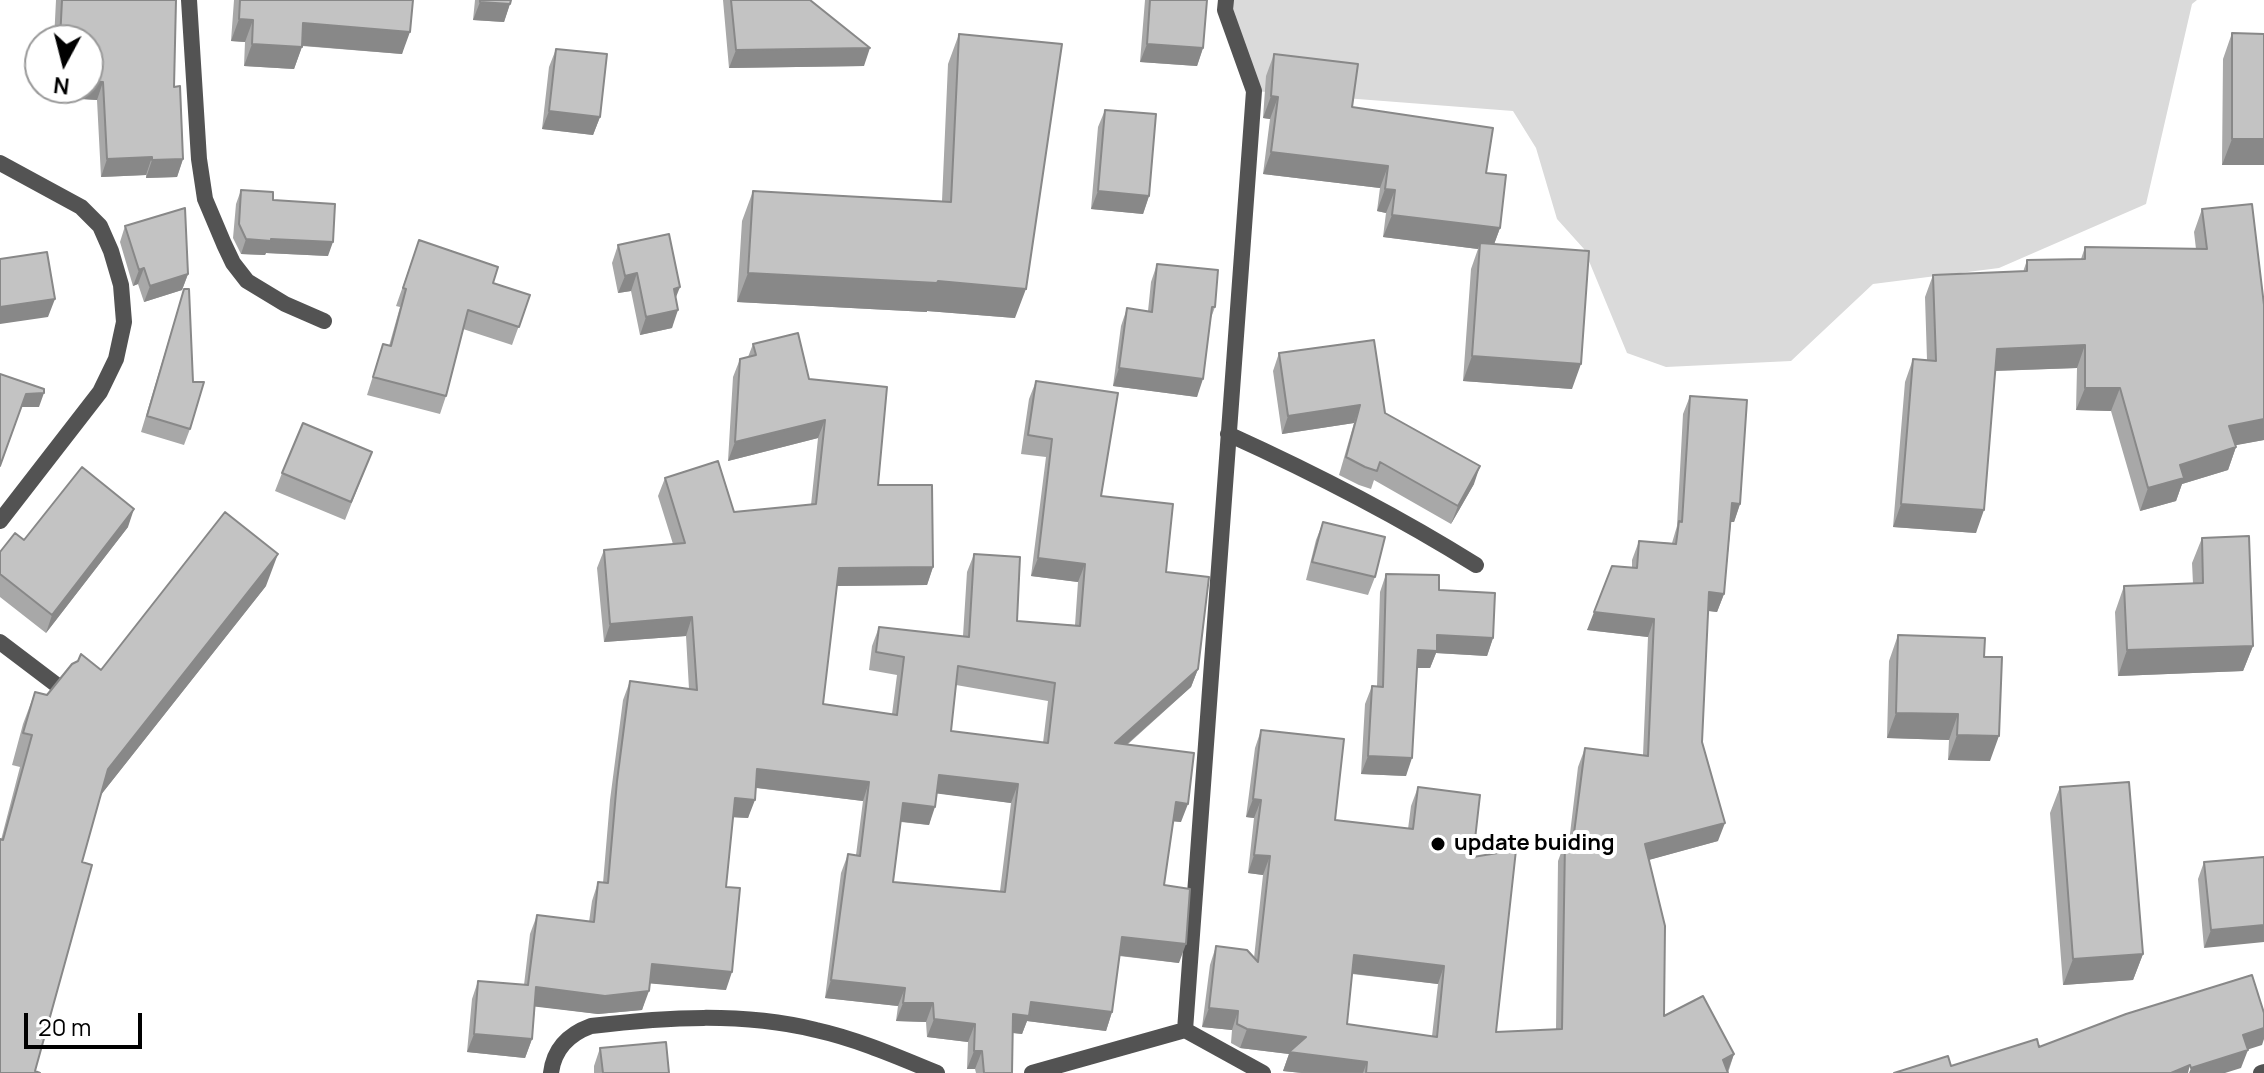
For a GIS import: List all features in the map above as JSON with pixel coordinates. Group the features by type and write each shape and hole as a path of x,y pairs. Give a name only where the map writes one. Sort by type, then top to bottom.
{"street":[{"path":"189,0 199,159 205,199 233,263 247,281 285,304 324,321"},
{"path":"1185,1030 1254,91 1225,10 1226,0"},
{"path":"0,163 81,207 100,226 121,285 124,322 116,359 100,392 0,521"},
{"path":"1228,434 1309,471 1387,512 1476,565"},
{"path":"0,642 58,686"},
{"path":"551,1073 559,1048 578,1031 591,1026 713,1018 779,1022 819,1030 937,1073"},
{"path":"1032,1073 1185,1030 1263,1073"}],"shaded area":[{"path":"1226,0 2197,0 2192,4 2146,204 1999,268 1873,284 1791,361 1666,367 1627,353 1584,249 1557,219 1536,148 1513,111 1254,91"}],"building":[{"path":"62,0 176,0 174,87 180,86 183,159 107,159 104,24 61,24"},
{"path":"240,0 413,0 410,32 303,23 302,47 252,44 253,20 239,19"},
{"path":"480,0 511,0 510,4"},
{"path":"731,0 810,0 870,48 736,50"},
{"path":"1150,0 1207,0 1203,48 1147,44"},
{"path":"2232,33 2264,34 2264,139 2232,139"},
{"path":"959,34 1062,44 1026,289 938,281 748,273 753,191 951,202"},
{"path":"556,49 607,54 600,117 549,111"},
{"path":"1274,54 1358,64 1352,107 1493,128 1486,173 1506,175 1500,228 1392,215 1395,190 1385,189 1388,166 1271,152 1278,97 1271,96"},
{"path":"1105,110 1156,114 1149,196 1098,191"},
{"path":"241,190 273,192 273,200 335,204 333,242 246,239 239,224"},
{"path":"2252,204 2264,305 2264,419 2229,426 2236,447 2180,465 2184,478 2148,488 2120,388 2085,388 2085,345 1997,349 1984,510 1901,504 1913,359 1936,361 1933,275 2027,271 2027,260 2085,259 2085,247 2207,249 2202,209"},
{"path":"185,208 188,274 150,286 144,268 139,270 125,226"},
{"path":"669,234 680,287 674,289 678,310 646,317 637,273 625,276 618,245"},
{"path":"419,240 498,267 493,283 530,295 519,327 468,310 446,396 373,377 383,344 391,346 406,289 403,288"},
{"path":"1480,243 1589,251 1581,364 1472,356"},
{"path":"47,252 55,299 0,307 0,259"},
{"path":"1157,264 1218,270 1203,379 1119,368 1127,308 1152,312"},
{"path":"184,289 189,289 193,382 204,382 190,429 147,416"},
{"path":"798,333 809,379 887,387 878,485 932,485 933,567 839,568 823,704 897,715 904,657 876,652 879,627 969,637 974,554 1020,557 1017,621 1080,626 1085,564 1038,558 1052,439 1028,435 1036,381 1118,393 1101,496 1173,504 1166,572 1209,577 1198,669 1115,743 1194,753 1188,804 1176,802 1164,885 1190,889 1186,944 1122,937 1112,1012 1031,1002 1029,1016 1013,1014 1012,1073 984,1073 982,1051 974,1051 975,1024 934,1019 933,1003 903,1003 905,988 831,980 848,854 860,856 869,782 757,769 755,800 735,798 726,887 740,888 732,972 652,964 649,991 605,996 536,987 532,1039 474,1034 478,981 528,985 537,915 594,922 598,882 608,883 630,681 697,690 692,617 610,624 604,550 685,543 665,478 718,461 734,512 816,504 825,420 735,442 740,359 756,355 753,344","holes":["958,666 1055,683 1048,743 951,731","939,775 1018,784 1005,892 893,882 903,803 935,807"]},
{"path":"1374,340 1385,413 1480,466 1458,506 1380,462 1377,471 1346,457 1360,405 1288,416 1279,353"},
{"path":"0,374 44,389 44,393 26,394 0,466"},
{"path":"1690,396 1747,400 1740,504 1732,503 1724,594 1709,592 1702,742 1725,823 1645,844 1665,926 1664,1016 1703,996 1734,1054 1723,1060 1728,1073 1366,1073 1367,1062 1289,1052 1306,1037 1247,1029 1237,1024 1238,1011 1209,1008 1216,946 1247,950 1258,962 1270,856 1254,855 1261,800 1253,799 1261,730 1344,739 1335,820 1413,829 1418,787 1480,795 1473,857 1516,850 1496,1032 1562,1029 1565,842 1573,841 1585,748 1648,756 1654,619 1594,612 1612,566 1637,568 1639,541 1676,544 1679,521 1682,522","holes":["1354,955 1444,966 1437,1037 1347,1024"]},
{"path":"303,423 372,452 351,502 282,473"},
{"path":"82,467 134,509 52,615 0,574 0,552 15,533 24,540"},
{"path":"225,512 278,554 108,769 82,862 92,865 35,1071 40,1073 0,1073 0,839 3,840 32,735 23,733 35,692 47,695 81,654 101,670"},
{"path":"1323,522 1385,537 1375,577 1312,562"},
{"path":"2249,536 2253,646 2127,650 2124,586 2203,583 2202,538"},
{"path":"1386,574 1439,575 1439,590 1495,593 1493,638 1437,635 1437,651 1418,650 1412,758 1368,756 1372,686 1383,687"},
{"path":"1898,635 1985,638 1984,657 2002,657 1999,736 1957,735 1958,714 1896,713"},
{"path":"2129,782 2143,954 2073,959 2060,787"},
{"path":"2264,857 2264,925 2211,930 2204,862"},
{"path":"2252,975 2264,1013 2264,1028 2243,1035 2248,1050 2191,1068 2190,1065 2171,1073 1894,1073 1948,1056 1951,1066 2037,1039 2039,1047 2126,1014"},
{"path":"666,1042 669,1073 603,1073 600,1048"}],"place":[{"name":"update buiding","path":"1438,844"}]}
